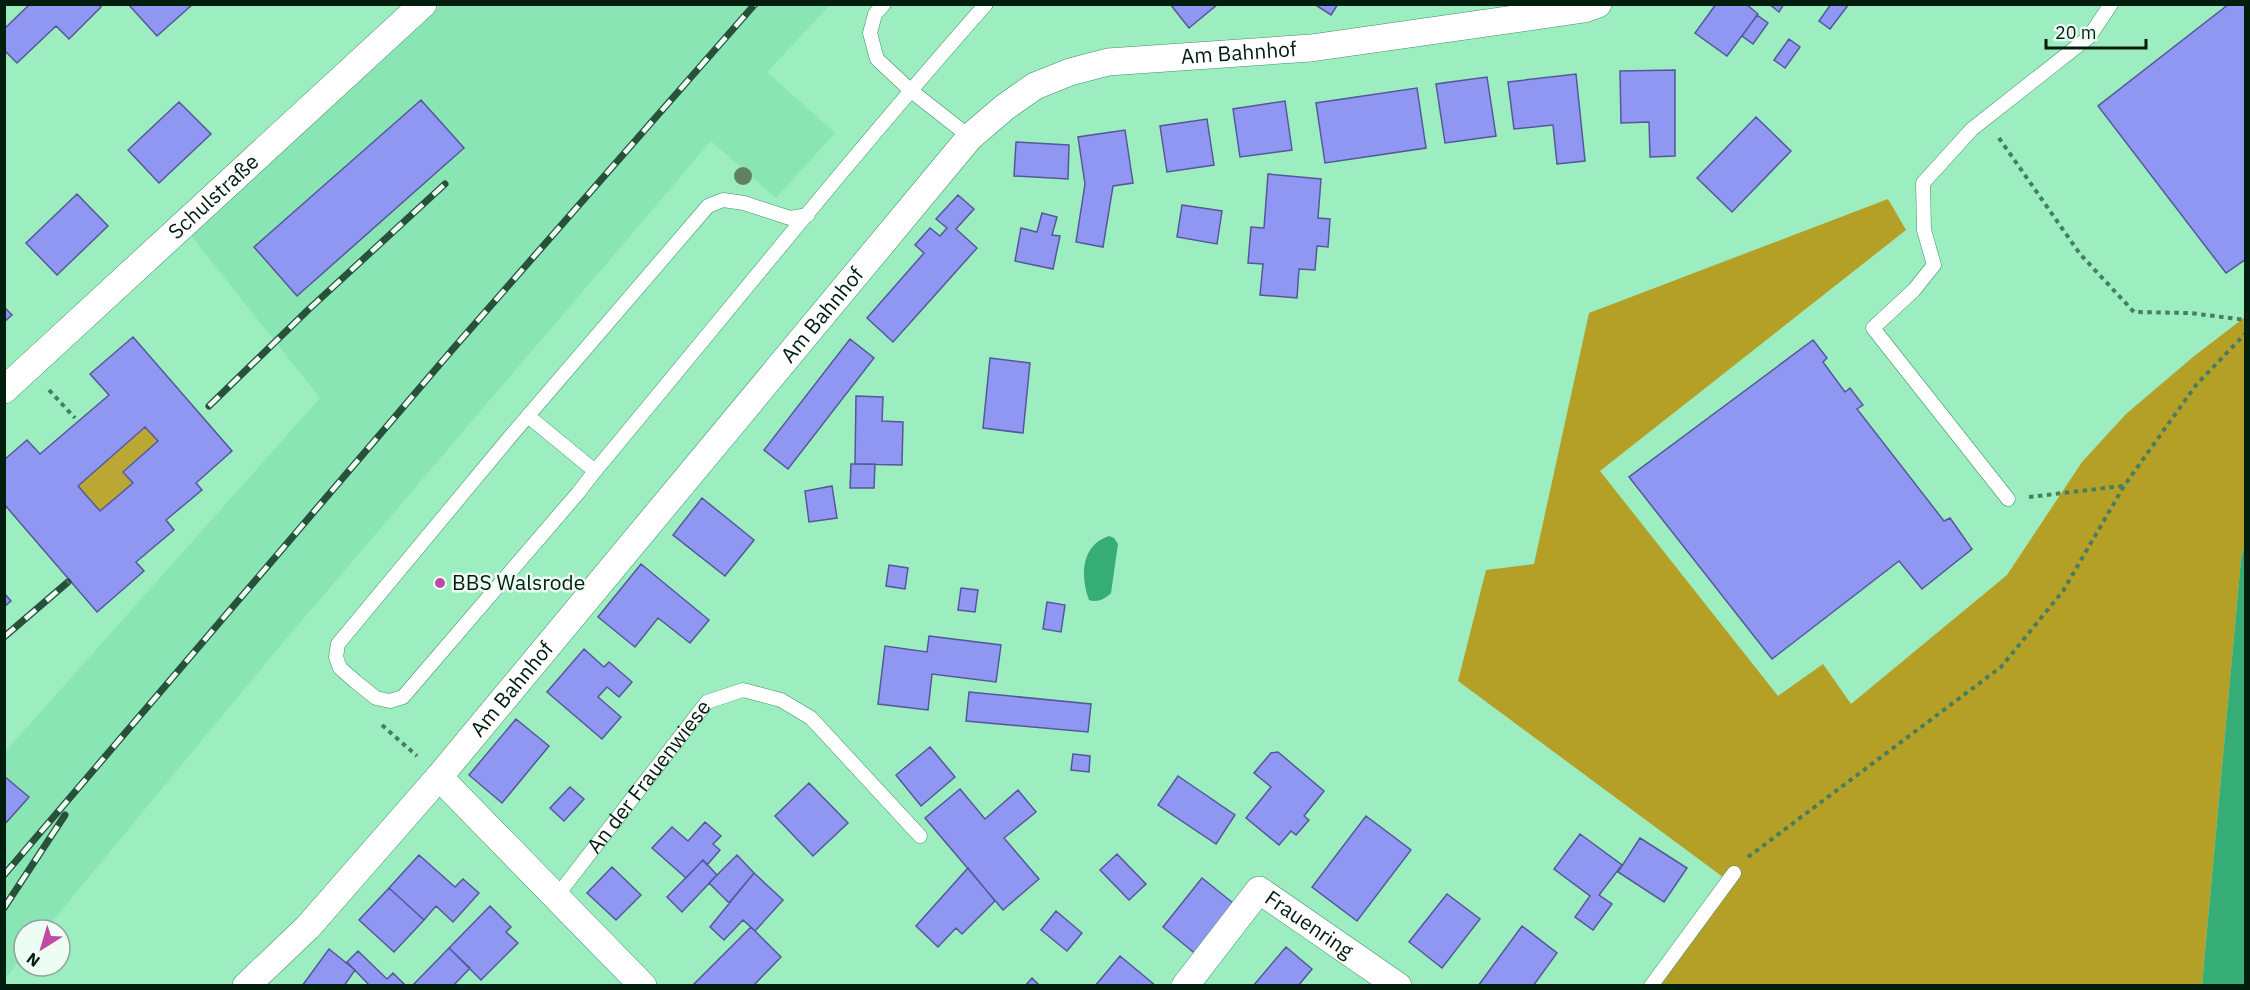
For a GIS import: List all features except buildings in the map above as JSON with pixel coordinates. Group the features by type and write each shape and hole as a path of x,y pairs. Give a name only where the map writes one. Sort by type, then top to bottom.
{"street":[{"name":"Schulstraße","path":"4,390 423,4"},
{"name":"Am Bahnhof","path":"246,986 308,927 439,777 970,138 1005,107 1035,86 1070,72 1108,62 1311,48 1584,9 1598,4"},
{"path":"439,777 643,986"},
{"name":"Frauenring","path":"1185,986 1259,890 1398,986"}],"lane":[{"path":"884,4 875,14 870,33 877,58 910,90 970,138"},
{"path":"808,215 789,219 744,202 723,200 708,206 528,416 338,644 336,657 340,668 376,698 390,701 403,697 595,471 808,215 910,90 986,4"},
{"path":"2008,499 1873,328 1914,290 1934,265 1924,230 1923,183 1972,129 2089,37 2111,4"},
{"path":"528,416 595,471"},
{"name":"An der Frauenwiese","path":"556,897 707,702 743,690 781,700 811,718 920,836"},
{"path":"1651,986 1734,873"}],"path":[{"path":"1986,118 2080,254 2134,312 2190,313 2246,320"},
{"path":"1734,873 1744,860 2001,667 2063,591 2124,486 2196,385 2246,333"},
{"path":"28,368 75,418"},
{"path":"2008,499 2124,486"},
{"path":"373,718 439,777"}],"shaded area":[{"path":"441,5 830,5 767,72 835,133 776,198 711,141 275,652 55,918 12,918 12,970 5,979 5,752 320,398 189,233"},
{"path":"1888,199 1906,230 1600,471 1778,696 1823,664 1851,704 2007,575 2082,462 2126,414 2193,357 2245,317 2245,542 2241,560 2202,985 1651,985 1731,883 1458,681 1486,570 1534,564 1589,313"},
{"path":"145,427 158,441 123,472 133,483 100,511 78,486"},
{"path":"1109,536 1114,538 1118,544 1111,593 1101,600 1089,600 1084,582 1085,563 1093,547 1100,540"},
{"path":"2245,542 2245,985 2202,985 2241,560"}],"railway":[{"path":"4,875 452,350 755,4"},
{"path":"209,406 309,309 445,184"},
{"path":"4,637 68,582"},
{"path":"4,908 65,815"}],"place":[{"name":"BBS Walsrode","path":"440,583"}]}
